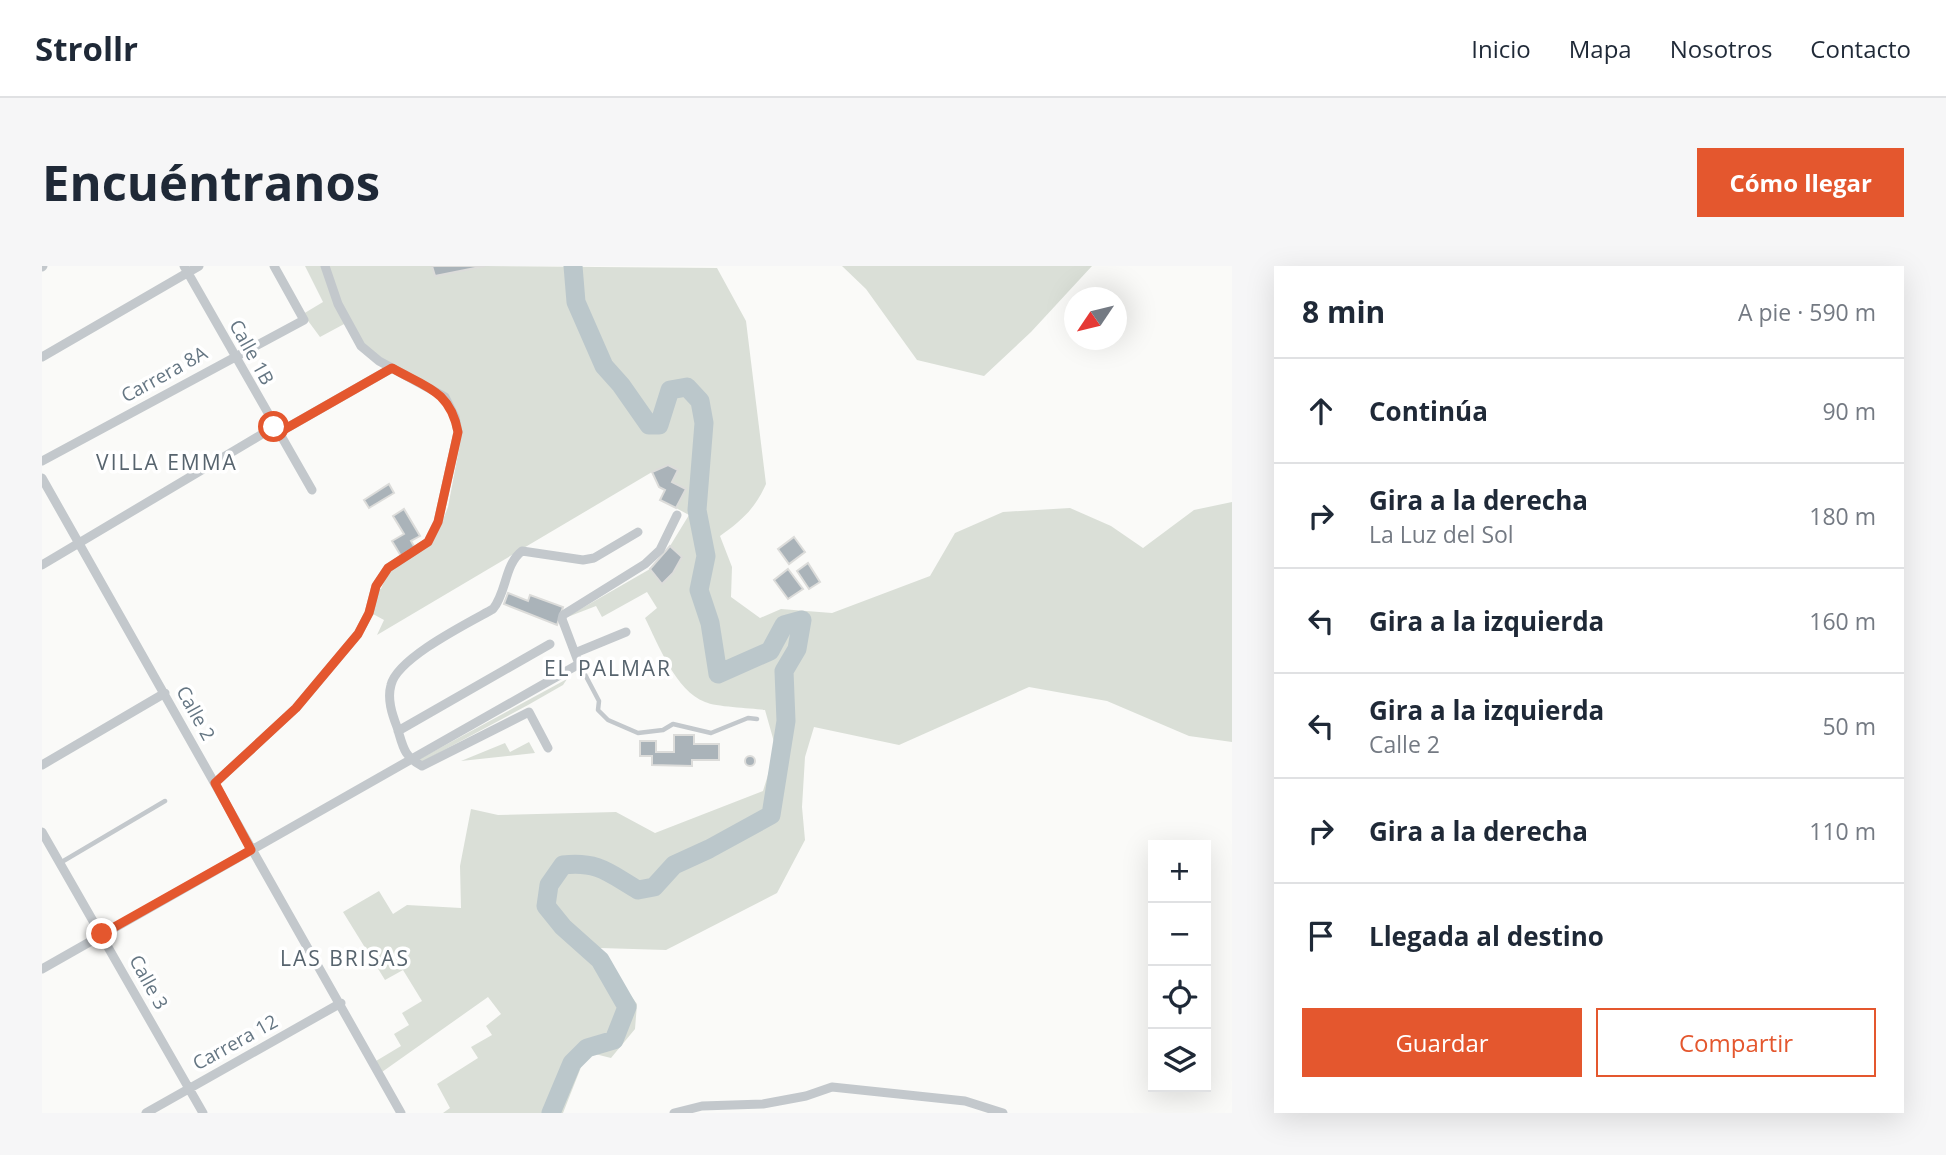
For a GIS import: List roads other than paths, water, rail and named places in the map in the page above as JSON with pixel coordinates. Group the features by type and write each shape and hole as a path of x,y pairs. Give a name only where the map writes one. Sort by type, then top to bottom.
{"street":[{"path":"42,357 185,269 199,266"},
{"name":"Carrera 8A","path":"42,461 304,320 274,266"},
{"path":"215,783 296,708 358,634 369,613 376,586 388,568 428,542 438,522 458,432 456,417 444,397 392,368 361,346 338,304 325,266"},
{"name":"Calle 1B","path":"185,269 312,490"},
{"path":"42,565 276,430 392,368"},
{"name":"Calle 2","path":"42,478 401,1113"},
{"path":"42,969 579,664 562,619 563,615 645,564 660,550 677,515"},
{"path":"548,748 529,712 422,766 409,759 390,709 390,685 398,668 493,609 512,563 522,551 583,560 594,558 638,532"},
{"path":"575,653 626,632"},
{"path":"398,731 550,644"},
{"path":"42,765 165,693"},
{"name":"Calle 3","path":"42,832 203,1113"},
{"name":"Carrera 12","path":"146,1113 341,1003"},
{"path":"674,1113 702,1106 742,1108 791,1099 832,1087 965,1101 1003,1113"}],"lane":[{"path":"579,664 599,701 598,710 602,715 638,733 663,730 673,724 711,733 748,718 757,719"},
{"path":"60,863 165,801"}],"waterway":[{"path":"551,1113 572,1063 587,1048 614,1040 627,1007 600,960 563,927 546,906 549,885 563,865 575,864 603,870 638,890 654,887 674,865 771,815 786,721 784,671 797,649 802,620 784,625 770,651 718,674 710,623 699,590 706,556 697,510 704,423 700,401 687,387 670,390 659,425 649,425 604,366 576,302 573,266"}],"district":[{"name":"VILLA EMMA","path":"167,462"},
{"name":"EL PALMAR","path":"608,668"},
{"name":"LAS BRISAS","path":"345,958"}]}
